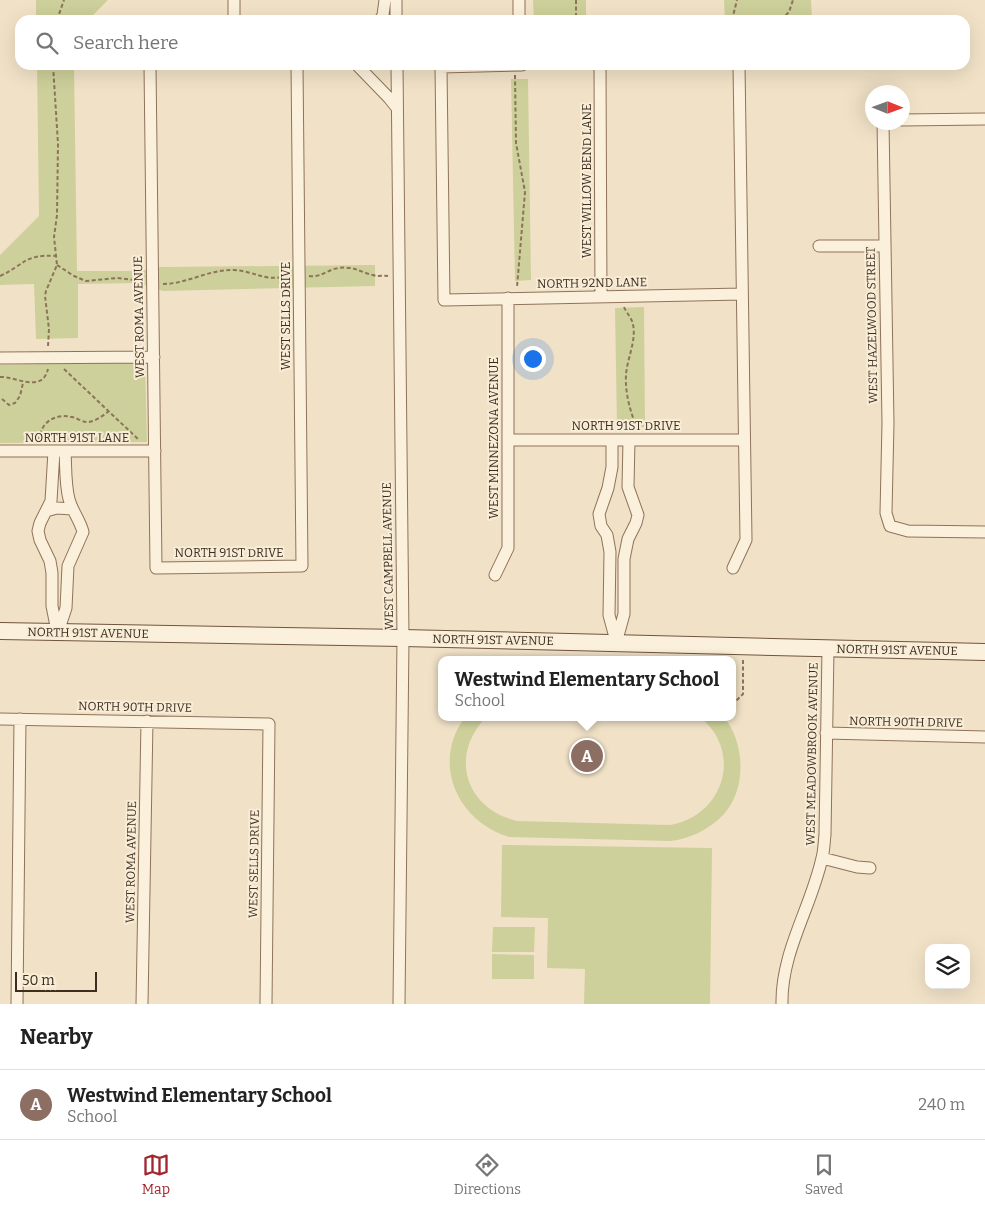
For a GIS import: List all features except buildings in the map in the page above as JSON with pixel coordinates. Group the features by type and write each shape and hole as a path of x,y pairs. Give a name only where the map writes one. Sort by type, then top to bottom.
{"main road":[{"name":"NORTH 91ST AVENUE","path":"0,631 403,638 985,652"}],"street":[{"path":"234,0 234,15"},
{"path":"383,15 386,0"},
{"path":"396,0 396,15"},
{"path":"519,0 520,15"},
{"name":"WEST ROMA AVENUE","path":"150,70 156,568"},
{"name":"WEST SELLS DRIVE","path":"298,70 302,566"},
{"path":"362,70 397,108"},
{"name":"WEST CAMPBELL AVENUE","path":"397,70 403,638 399,1004"},
{"name":"NORTH 92ND LANE","path":"441,70 444,300 742,294"},
{"name":"WEST WILLOW BEND LANE","path":"600,70 601,297"},
{"path":"733,568 746,540 739,70"},
{"path":"910,120 985,119"},
{"name":"WEST HAZELWOOD STREET","path":"883,130 888,423 886,513 890,526 908,531 985,532"},
{"path":"819,246 885,246"},
{"name":"WEST MINNEZONA AVENUE","path":"495,575 508,548 508,298"},
{"path":"0,358 48,364 154,357"},
{"name":"NORTH 91ST DRIVE","path":"508,440 744,440"},
{"path":"612,440 612,466 608,488 598,514 601,526 607,535 610,552 609,614 616,643"},
{"path":"616,643 624,614 624,559 628,539 636,524 638,515 628,487 633,440"},
{"path":"58,632 66,608 68,566 83,532 78,517 72,509 60,451"},
{"path":"58,632 52,606 50,560 40,540 38,531 51,501 60,451"},
{"name":"NORTH 91ST LANE","path":"0,452 155,451"},
{"path":"608,488 628,487"},
{"path":"46,511 57,508 72,509"},
{"name":"NORTH 91ST DRIVE","path":"156,568 302,566"},
{"name":"WEST MEADOWBROOK AVENUE","path":"782,1004 782,993 789,955 822,858 825,835 828,649"},
{"name":"NORTH 90TH DRIVE","path":"0,719 269,724"},
{"path":"17,1004 20,719"},
{"name":"WEST ROMA AVENUE","path":"142,1004 147,721"},
{"name":"WEST SELLS DRIVE","path":"266,1004 269,724"},
{"name":"NORTH 90TH DRIVE","path":"826,733 985,737"},
{"path":"822,858 857,867 870,868"}],"path":[{"path":"59,15 64,0"},
{"path":"576,0 576,15"},
{"path":"733,15 737,0"},
{"path":"787,15 790,12 793,0"},
{"path":"0,377 8,377 31,383 46,376 49,329 45,296 57,265 54,237 57,215 58,144 53,70"},
{"path":"505,70 505,72 516,72 516,143 524,192 516,287 522,287 523,298"},
{"path":"0,276 28,258 56,256"},
{"path":"57,265 86,281 117,278 152,284 178,282 226,270 244,271 270,279 300,276 318,277 332,269 348,268 361,270 374,276 398,276"},
{"path":"618,296 618,304 622,305 632,322 633,335 626,373 626,386 630,409 638,431 633,440"},
{"path":"48,364 56,369"},
{"path":"64,369 138,440 138,451"},
{"path":"2,399 9,405 15,404 20,396 23,382"},
{"path":"39,451 41,429 48,422 66,416 83,421 92,421 108,412"},
{"path":"736,701 743,694 744,646"}],"green space":[{"path":"36,0 108,0 93,15 36,15"},
{"path":"533,0 586,0 586,15 534,15"},
{"path":"724,0 811,0 812,15 725,15"},
{"path":"37,70 74,70 77,271 139,271 161,267 375,265 375,286 163,291 138,283 78,284 78,338 36,339 34,284 0,285 0,255 39,216"},
{"path":"511,79 528,79 531,280 515,281"},
{"path":"644,307 645,427 617,427 615,308"},
{"path":"145,362 147,442 0,443 0,365"},
{"path":"463,721 483,721 475,732 468,748 466,764 468,779 475,793 485,805 499,814 517,821 670,825 688,819 703,809 714,796 721,781 724,765 721,748 714,732 704,721 727,721 731,728 739,752 740,779 737,792 724,814 699,832 685,838 670,841 509,837 491,829 475,818 463,804 455,788 450,771 450,753 455,735"},
{"path":"502,845 712,848 710,1004 584,1004 585,969 547,968 548,918 501,917"},
{"path":"493,927 535,927 534,952 492,952"},
{"path":"492,954 534,955 534,979 492,979"}],"place":[{"name":"Westwind Elementary School","path":"587,756"}]}
